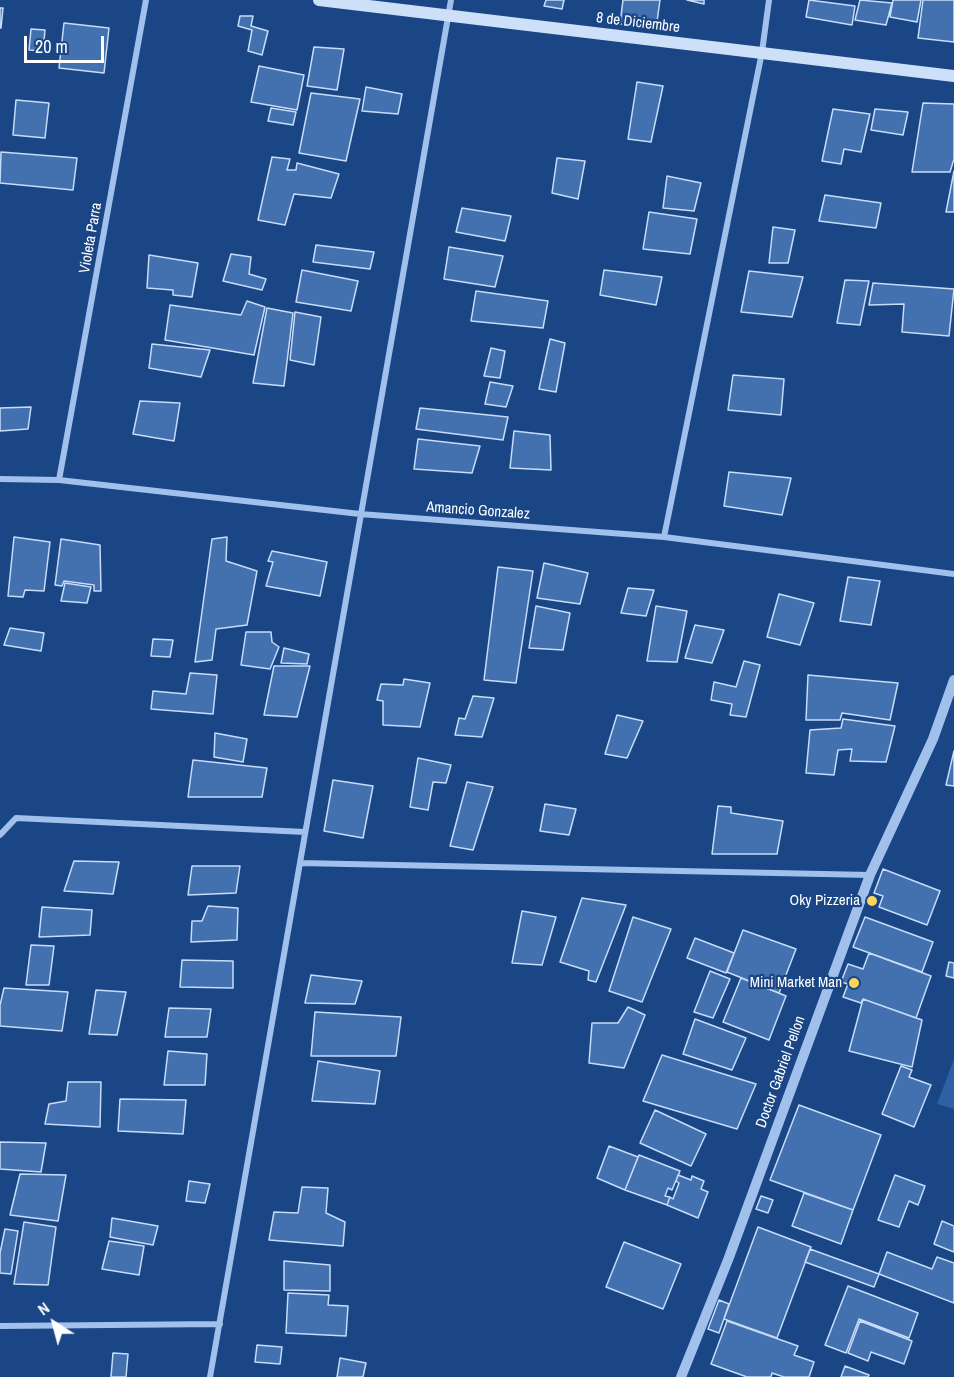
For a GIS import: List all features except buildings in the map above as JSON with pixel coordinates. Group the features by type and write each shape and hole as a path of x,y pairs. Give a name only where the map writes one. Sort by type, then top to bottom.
{"main road":[{"name":"8 de Diciembre","path":"319,0 954,76"}],"street":[{"name":"Violeta Parra","path":"59,480 146,0"},
{"path":"210,1377 451,0"},
{"path":"664,537 762,52 769,0"},
{"name":"Amancio Gonzalez","path":"0,479 59,480 360,514 664,537 954,574"},
{"name":"Doctor Gabriel Pellon","path":"681,1377 728,1260 870,875 933,739 954,680"},
{"path":"0,835 16,818 306,832"},
{"path":"300,863 870,875"},
{"path":"0,1326 220,1324"}],"shaded area":[{"path":"954,1059 954,1109 937,1104"}],"place":[{"name":"Oky Pizzeria","path":"872,901"},
{"name":"Mini Market Man","path":"854,983"}]}
